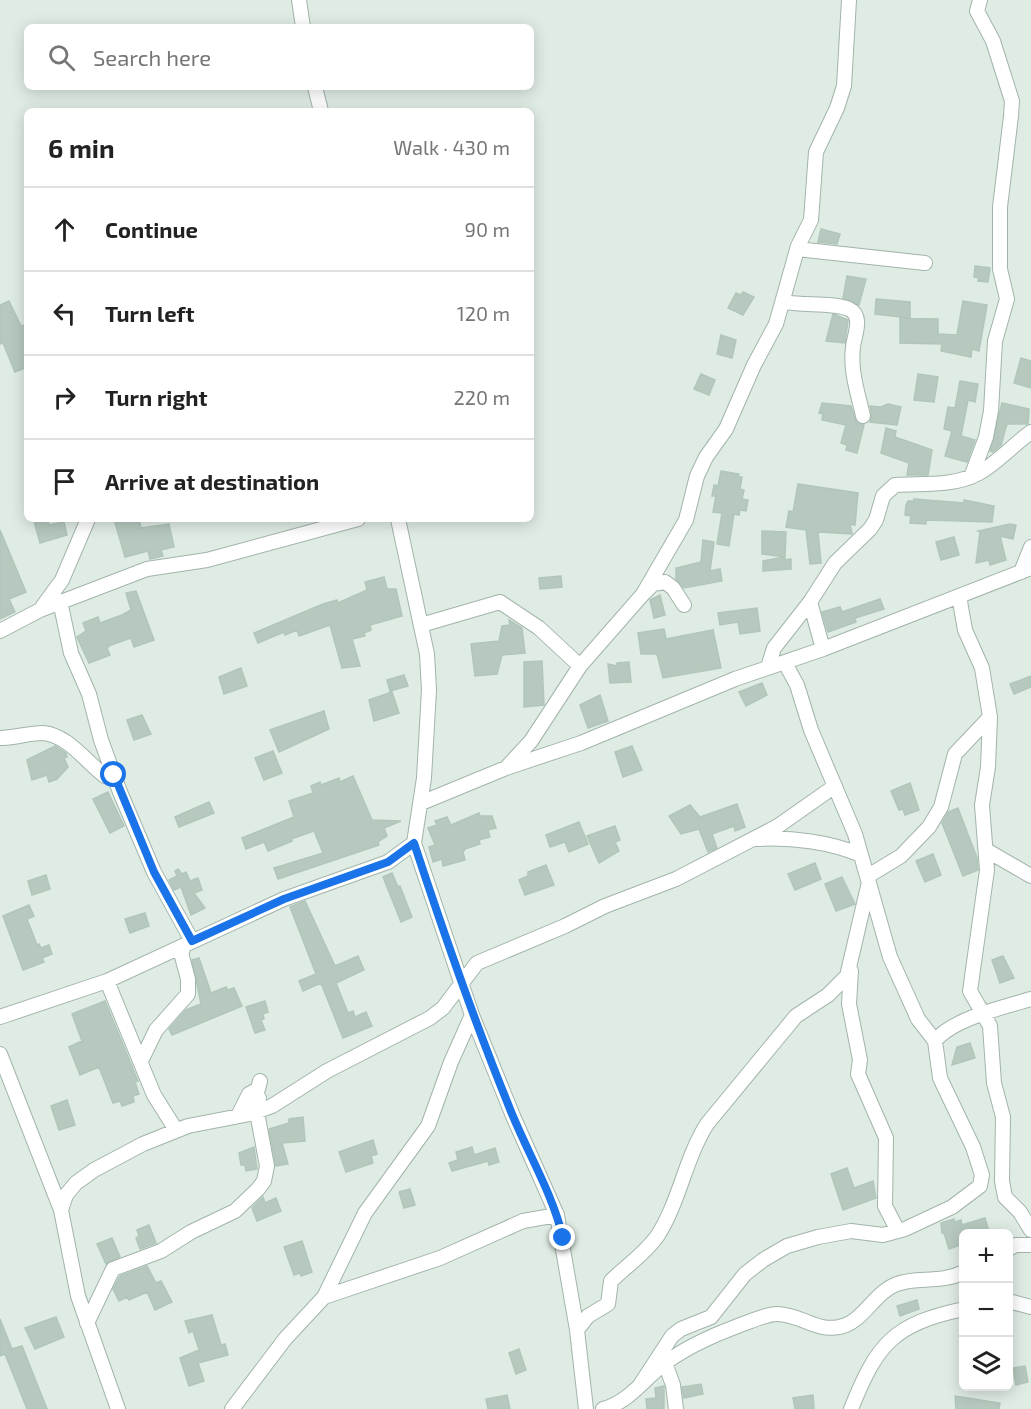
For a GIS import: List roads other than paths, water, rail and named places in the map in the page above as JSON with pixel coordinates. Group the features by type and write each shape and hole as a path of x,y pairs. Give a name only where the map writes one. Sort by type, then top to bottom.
{"street":[{"path":"299,0 303,24"},
{"path":"643,594 686,520 697,476 726,429 785,302 798,249 813,213 816,153 837,108 844,86 849,0"},
{"path":"971,477 986,437 991,411 995,341 1006,305 1000,269 1000,207 1012,101 993,41 977,11 980,0"},
{"path":"316,90 320,108"},
{"path":"798,249 925,263"},
{"path":"785,302 810,306 834,306 849,309 854,313 857,322 852,368 863,416"},
{"path":"768,667 774,648 810,602 835,564 870,529 888,489 895,485 946,483 971,477 1031,432"},
{"path":"40,610 58,590 87,522"},
{"path":"0,631 40,610 147,569 207,560 347,522"},
{"path":"399,522 427,654 429,690 421,803 414,843 472,1015 557,1215 577,1330 586,1409"},
{"path":"421,803 506,768 581,743 768,667 823,649 1026,570 1031,547"},
{"path":"506,768 531,741 580,666 653,584 665,582 673,588 684,604"},
{"path":"959,596 965,630 982,668 990,717 988,767 982,805 987,870 970,982 972,996 990,1026 994,1083 1003,1117 1003,1192 1008,1203 1020,1212 1031,1230"},
{"path":"60,602 69,647 89,694 101,740 120,792 154,872 189,943"},
{"path":"421,625 500,602 539,628 580,666"},
{"path":"810,602 823,649"},
{"path":"640,1385 672,1336 681,1329 711,1317 745,1274 763,1260 787,1246 818,1237 851,1231 883,1235 898,1231 952,1207 980,1186 982,1175 974,1147 940,1078 934,1041 918,1019 890,957 861,855 811,730 797,685 785,663"},
{"path":"898,1231 885,1206 886,1138 858,1074 860,1060 849,1004 851,966 860,911 868,879 901,856 929,827 941,807 955,754 990,717"},
{"path":"0,738 40,733 61,738 105,776"},
{"path":"238,1116 246,1097 258,1096 272,1106 327,1071 430,1018 443,1008 477,963 566,926 605,906 676,879 752,840 835,786"},
{"path":"752,840 824,843 861,855"},
{"path":"0,1017 107,981 284,899 388,862 414,843"},
{"path":"986,850 1031,876"},
{"path":"141,1061 156,1030 188,994 188,979 181,953 189,943"},
{"path":"577,1330 588,1316 608,1304 611,1281 645,1250 659,1233 677,1194 695,1143 707,1124 795,1016 839,986 851,966"},
{"path":"107,981 154,1095 176,1130"},
{"path":"934,1041 940,1035 984,1014 1031,999"},
{"path":"232,1409 285,1338 324,1297 365,1213 428,1126 450,1062 472,1015"},
{"path":"0,1054 61,1210 74,1282 118,1409"},
{"path":"61,1210 70,1189 94,1170 176,1130 238,1116 258,1096"},
{"path":"87,1323 113,1269 161,1251 191,1232 235,1211 262,1184 267,1166 258,1096"},
{"path":"324,1297 440,1258 523,1221 557,1215"},
{"path":"1013,1247 1031,1245"},
{"path":"603,1409 622,1400 665,1363 706,1339 769,1315 788,1316 825,1329 842,1327 857,1318 885,1290 897,1284 938,1280 959,1273"},
{"path":"1013,1302 1031,1307"},
{"path":"850,1409 866,1373 888,1341 911,1324 959,1310"},
{"path":"665,1363 673,1385 676,1409"}]}
